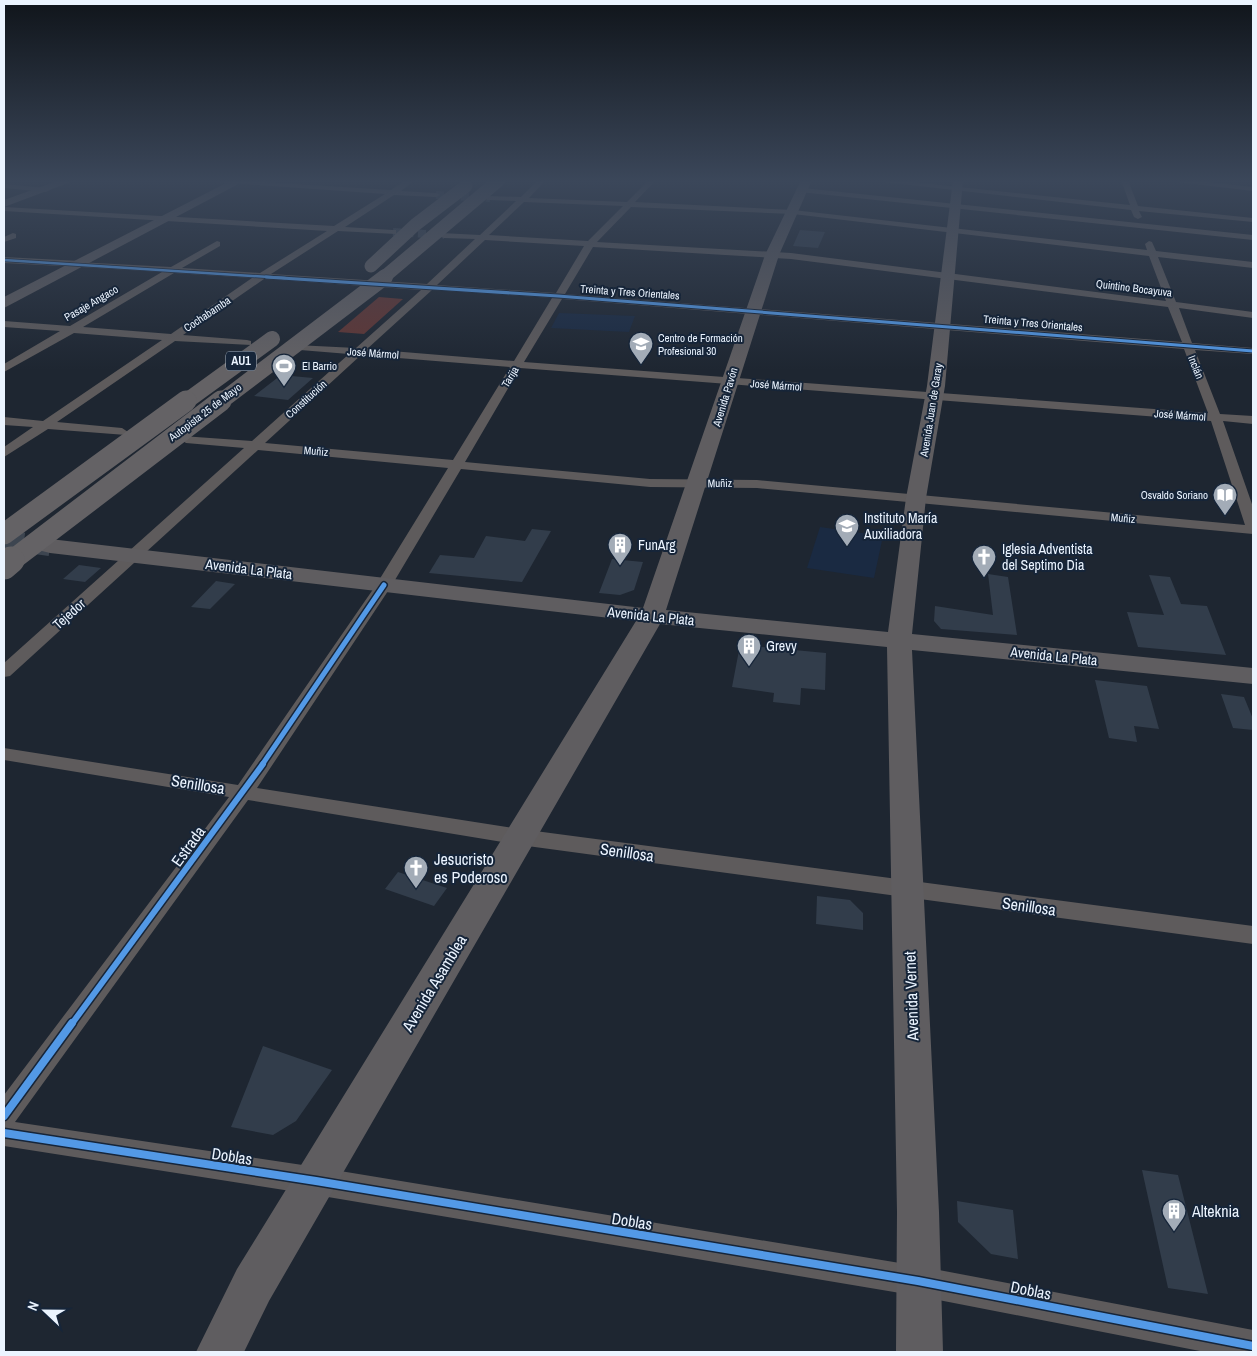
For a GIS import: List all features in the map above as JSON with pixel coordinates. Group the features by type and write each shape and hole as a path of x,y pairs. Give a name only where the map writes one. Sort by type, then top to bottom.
{"highway":[{"path":"330,297 375,264 396,243"},
{"name":"Autopista 25 de Mayo","path":"4,566 425,243"},
{"path":"416,251 427,243"},
{"name":"Autopista 25 de Mayo","path":"4,534 284,330"}],"main road":[{"path":"4,303 119,243"},
{"name":"Avenida Pavón","path":"652,616 698,483 753,311 778,243"},
{"name":"Avenida Juan de Garay","path":"899,640 916,498 934,396 951,243"},
{"name":"Avenida La Plata","path":"50,546 652,616 1253,676"},
{"name":"Avenida Asamblea","path":"219,1352 253,1285 652,616"},
{"name":"Avenida Vernet","path":"899,640 918,1202 920,1352"}],"street":[{"name":"Cochabamba","path":"4,453 312,243"},
{"name":"Constitución","path":"134,555 477,243"},
{"name":"Quintino Bocayuva","path":"579,243 772,255 1253,315"},
{"path":"1067,243 1253,265"},
{"name":"Inclán","path":"1148,243 1216,418 1253,529"},
{"name":"Pasaje Angaco","path":"4,369 217,244"},
{"name":"Tarija","path":"384,585 590,244"},
{"name":"Treinta y Tres Orientales","path":"4,260 558,296 1253,351"},
{"path":"4,324 247,343"},
{"name":"José Mármol","path":"300,347 730,382 1253,420"},
{"path":"4,421 122,432"},
{"name":"Muñiz","path":"186,439 456,463 650,483 757,484 1253,529"},
{"name":"Tejedor","path":"4,672 134,555"},
{"name":"Estrada","path":"4,1116 244,791 384,585"},
{"name":"Senillosa","path":"4,754 244,791 520,837 1253,936"},
{"name":"Doblas","path":"4,1133 316,1181 918,1281 1253,1346"}],"shaded area":[{"path":"379,297 403,299 364,334 338,332"},
{"path":"559,313 635,316 629,332 551,328"},
{"name":"Instituto María Auxiliadora","path":"820,527 883,536 874,578 807,568"}],"building":[{"path":"794,243 820,243 818,248 793,246"},
{"name":"El Barrio","path":"281,375 313,378 288,400 254,396"},
{"path":"532,529 551,531 522,582 429,573 440,555 474,558 486,536 525,541"},
{"path":"612,559 643,562 634,590 620,595 599,593"},
{"path":"79,565 101,568 85,582 63,579"},
{"path":"988,574 1008,577 1017,635 941,629 934,621 935,606 993,615"},
{"path":"1149,575 1170,577 1181,604 1207,606 1226,655 1138,647 1127,612 1164,615"},
{"path":"216,581 235,584 210,609 191,607"},
{"path":"740,645 826,653 825,690 801,688 800,705 773,702 774,693 732,687"},
{"path":"1095,680 1147,686 1159,729 1134,726 1137,742 1109,738"},
{"path":"1221,694 1244,697 1253,719 1253,730 1233,728"},
{"name":"Jesucristo es Poderoso","path":"398,872 447,888 434,906 385,889"},
{"path":"817,896 850,900 863,913 863,930 816,924"},
{"path":"263,1046 332,1070 296,1121 273,1135 231,1127"},
{"name":"Alteknia","path":"1142,1170 1178,1175 1208,1294 1168,1288"},
{"path":"957,1201 1013,1210 1018,1259 991,1254 958,1222"}],"tunnel":[{"path":"4,540 50,546"}],"cycle path":[{"path":"4,260 558,296 1253,351"},
{"path":"4,1116 244,791 384,585"},
{"path":"4,1133 316,1181 918,1281 1253,1346"}],"place":[{"name":"Centro de Formación Profesional 30","path":"641,365"},
{"name":"El Barrio","path":"284,387"},
{"name":"Osvaldo Soriano","path":"1225,516"},
{"name":"Instituto María Auxiliadora","path":"847,547"},
{"name":"FunArg","path":"620,566"},
{"name":"Iglesia Adventista del Septimo Dia","path":"984,578"},
{"name":"Grevy","path":"749,667"},
{"name":"Jesucristo es Poderoso","path":"416,889"},
{"name":"Alteknia","path":"1174,1232"}]}
